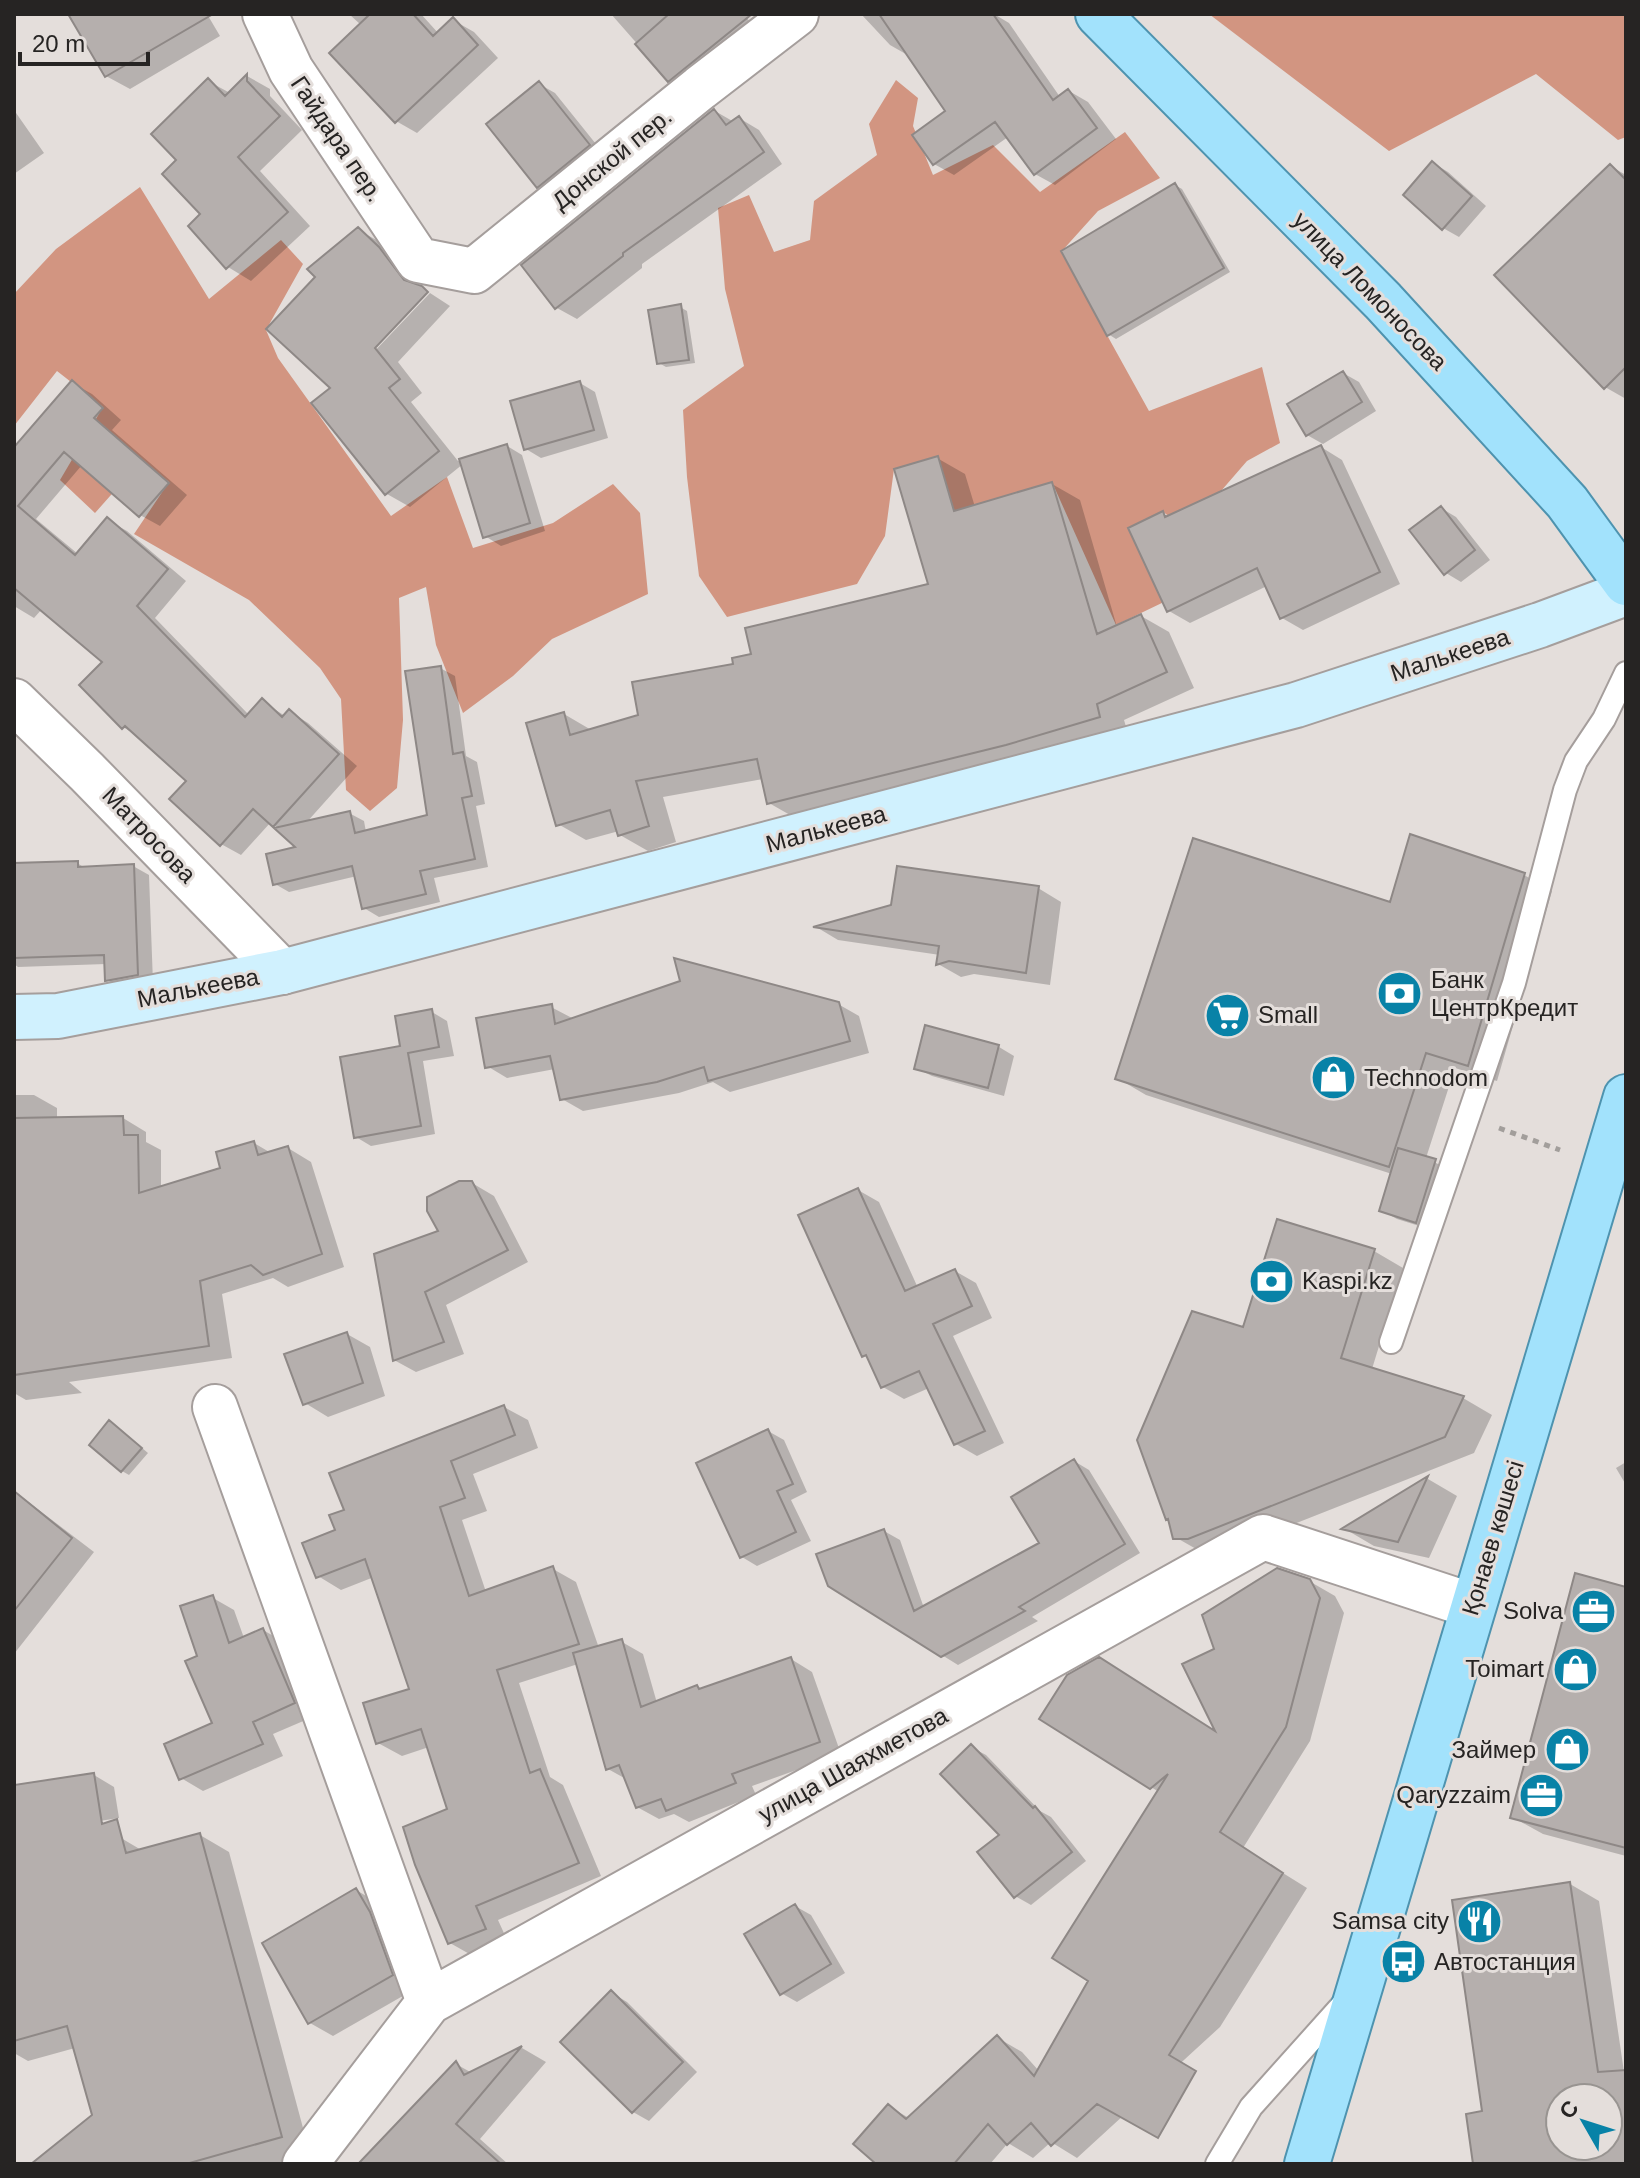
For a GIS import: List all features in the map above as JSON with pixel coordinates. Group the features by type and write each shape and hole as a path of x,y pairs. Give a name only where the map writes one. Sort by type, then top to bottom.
{"main road":[{"name":"улица Ломоносова","path":"1098,14 1383,301 1567,502 1626,583"},
{"name":"Қонаев көшесі","path":"1307,2164 1626,1097"}],"street":[{"name":"Гайдара пер.","path":"265,14 291,70 418,260"},
{"name":"Донской пер.","path":"418,260 474,271 796,14"},
{"name":"Малькеева","path":"14,1017 58,1016 282,972 1296,705 1540,625 1626,593"},
{"name":"Матросова","path":"14,701 282,972"},
{"path":"215,1407 429,2002"},
{"name":"улица Шаяхметова","path":"305,2164 429,2002 1263,1537 1473,1606"}],"lane":[{"path":"1391,1342 1514,983 1565,790 1576,761 1604,719 1626,673"},
{"path":"1217,2164 1251,2107 1359,1986"}],"path":[{"path":"1468,1117 1560,1150"}],"shaded area":[{"path":"1209,14 1626,14 1626,137 1618,140 1536,74 1389,151"},
{"path":"896,80 918,98 913,126 933,175 993,145 1040,192 1125,132 1160,178 1098,211 1061,252 1149,411 1262,367 1280,443 1247,461 1221,491 1179,524 1162,511 1128,528 1142,558 1161,584 1166,601 1116,625 1052,482 954,511 937,456 894,469 885,536 857,584 727,617 699,576 687,477 683,410 744,366 725,289 718,208 749,195 774,252 810,240 814,201 877,155 869,124"},
{"path":"140,187 209,299 281,240 303,264 266,330 278,358 391,516 447,477 473,548 553,523 613,484 640,513 648,594 552,639 513,676 463,713 436,645 426,587 399,598 403,720 397,788 370,811 346,790 341,699 320,668 249,600 134,534 169,482 142,460 95,513 60,480 103,407 57,371 14,426 14,294 56,249"}],"building":[{"path":"68,14 213,14 105,77"},
{"path":"370,14 413,14 433,36 453,17 478,45 395,123 329,53"},
{"path":"669,14 752,14 668,82 635,44"},
{"path":"879,14 993,14 1053,100 1068,89 1097,128 1034,175 995,122 933,165 912,135 945,111"},
{"path":"247,74 247,81 280,116 238,157 288,212 226,269 188,226 200,214 162,174 176,160 151,134 208,78 225,96"},
{"path":"539,81 590,145 537,188 486,124"},
{"path":"714,109 726,125 739,116 764,152 623,253 555,309 521,265"},
{"path":"1432,161 1472,196 1442,230 1403,195"},
{"path":"1610,164 1626,180 1626,367 1604,389 1494,275"},
{"path":"1175,183 1224,268 1107,336 1061,251"},
{"path":"358,227 379,247 404,280 422,286 428,292 375,348 400,379 389,388 439,451 385,495 311,403 330,388 266,329 315,277 307,269"},
{"path":"681,304 689,360 657,364 648,310"},
{"path":"1343,371 1362,402 1306,436 1287,404"},
{"path":"72,380 103,408 94,418 169,483 139,517 64,452 18,506 75,555 107,517 168,569 137,606 245,717 262,698 282,717 289,709 339,754 273,827 253,809 220,846 169,799 186,781 125,726 122,729 79,685 102,662 14,588 14,447"},
{"path":"580,381 594,430 524,450 510,401"},
{"path":"507,444 530,523 483,538 459,459"},
{"path":"1321,445 1380,572 1280,619 1257,568 1167,612 1128,528 1163,511 1165,517"},
{"path":"938,456 954,511 1052,482 1097,634 1141,614 1167,672 1097,704 1100,717 1006,745 767,804 757,759 636,781 649,826 618,836 610,810 556,826 526,723 564,712 570,735 638,715 632,682 733,664 732,658 751,654 745,628 928,584 894,469"},
{"path":"1441,506 1475,550 1444,575 1409,530"},
{"path":"441,666 453,754 463,752 472,796 462,798 475,859 420,871 426,894 362,909 352,866 273,885 266,854 295,847 274,828 350,811 355,833 427,815 405,671"},
{"path":"1410,834 1525,873 1468,1066 1426,1053 1389,1167 1115,1079 1193,838 1390,902"},
{"path":"78,861 78,867 134,864 138,975 105,981 104,955 14,958 14,863"},
{"path":"897,866 1039,886 1026,973 949,961 936,965 939,946 813,927 891,905"},
{"path":"674,958 839,1002 850,1041 708,1081 704,1067 657,1082 560,1100 550,1056 485,1068 476,1018 552,1004 555,1024 680,981"},
{"path":"432,1009 439,1047 408,1053 421,1126 354,1138 340,1057 400,1046 395,1016"},
{"path":"925,1025 999,1045 988,1088 914,1069"},
{"path":"123,1116 124,1135 138,1135 139,1193 220,1168 216,1152 254,1141 258,1155 288,1146 322,1254 263,1275 251,1265 200,1281 209,1346 14,1375 14,1118"},
{"path":"1398,1148 1436,1159 1416,1223 1379,1211"},
{"path":"459,1181 472,1181 508,1250 425,1292 444,1342 393,1361 374,1254 438,1231 427,1211 427,1197"},
{"path":"858,1188 905,1291 955,1269 972,1306 933,1324 985,1431 954,1445 919,1371 881,1388 866,1355 862,1357 798,1215"},
{"path":"1277,1219 1375,1249 1341,1358 1464,1396 1445,1437 1188,1539 1173,1539 1137,1440 1192,1311 1243,1327"},
{"path":"347,1332 363,1383 303,1405 284,1354"},
{"path":"504,1405 515,1435 451,1461 465,1498 440,1507 469,1596 553,1566 579,1644 497,1670 530,1773 540,1769 579,1863 476,1906 486,1929 448,1944 415,1865 403,1827 447,1809 421,1729 376,1744 363,1703 409,1689 365,1559 316,1578 302,1543 335,1530 329,1515 344,1510 329,1473"},
{"path":"109,1420 142,1448 121,1472 89,1445"},
{"path":"768,1429 793,1484 777,1491 796,1532 740,1558 696,1463"},
{"path":"1074,1459 1125,1544 1019,1607 1025,1611 941,1657 828,1586 816,1554 884,1529 914,1611 1039,1543 1011,1497"},
{"path":"1428,1476 1398,1542 1341,1529"},
{"path":"14,1491 72,1538 14,1611"},
{"path":"1277,1568 1310,1579 1320,1598 1286,1727 1220,1832 1283,1873 1169,2055 1196,2071 1158,2138 1097,2104 1051,2146 1031,2123 1007,2145 988,2124 954,2164 876,2164 853,2144 888,2104 906,2119 997,2035 1034,2076 1088,1981 1052,1958 1168,1774 1150,1789 1039,1719 1067,1675 1099,1657 1215,1731 1182,1664 1214,1649 1202,1615"},
{"path":"1575,1573 1626,1587 1626,1848 1510,1818"},
{"path":"213,1595 229,1643 263,1628 295,1703 253,1722 263,1744 179,1780 164,1744 212,1723 185,1661 197,1656 180,1606"},
{"path":"622,1639 641,1707 697,1685 699,1689 791,1657 820,1742 732,1774 736,1783 666,1811 661,1799 636,1808 619,1765 606,1770 573,1653"},
{"path":"971,1744 1033,1808 1035,1806 1072,1852 1014,1898 977,1852 999,1835 940,1774"},
{"path":"94,1773 102,1824 117,1819 126,1853 200,1833 282,2137 186,2164 31,2164 92,2115 67,2026 14,2041 14,1785"},
{"path":"1570,1882 1598,2072 1626,2070 1626,2164 1473,2164 1466,2114 1482,2111 1452,1900"},
{"path":"356,1888 370,1912 393,1975 308,2024 262,1943"},
{"path":"795,1904 831,1964 780,1995 744,1934"},
{"path":"611,1990 683,2062 632,2113 560,2042"},
{"path":"522,2046 456,2124 501,2164 358,2164 456,2061 464,2075"}],"place":[{"name":"Банк ЦентрКредит","path":"1400,994"},
{"name":"Small","path":"1227,1015"},
{"name":"Technodom","path":"1333,1078"},
{"name":"Kaspi.kz","path":"1271,1281"},
{"name":"Solva","path":"1594,1611"},
{"name":"Toimart","path":"1575,1669"},
{"name":"Займер","path":"1567,1750"},
{"name":"Qaryzzaim","path":"1542,1795"},
{"name":"Samsa city","path":"1480,1921"},
{"name":"Автостанция","path":"1403,1962"}]}
